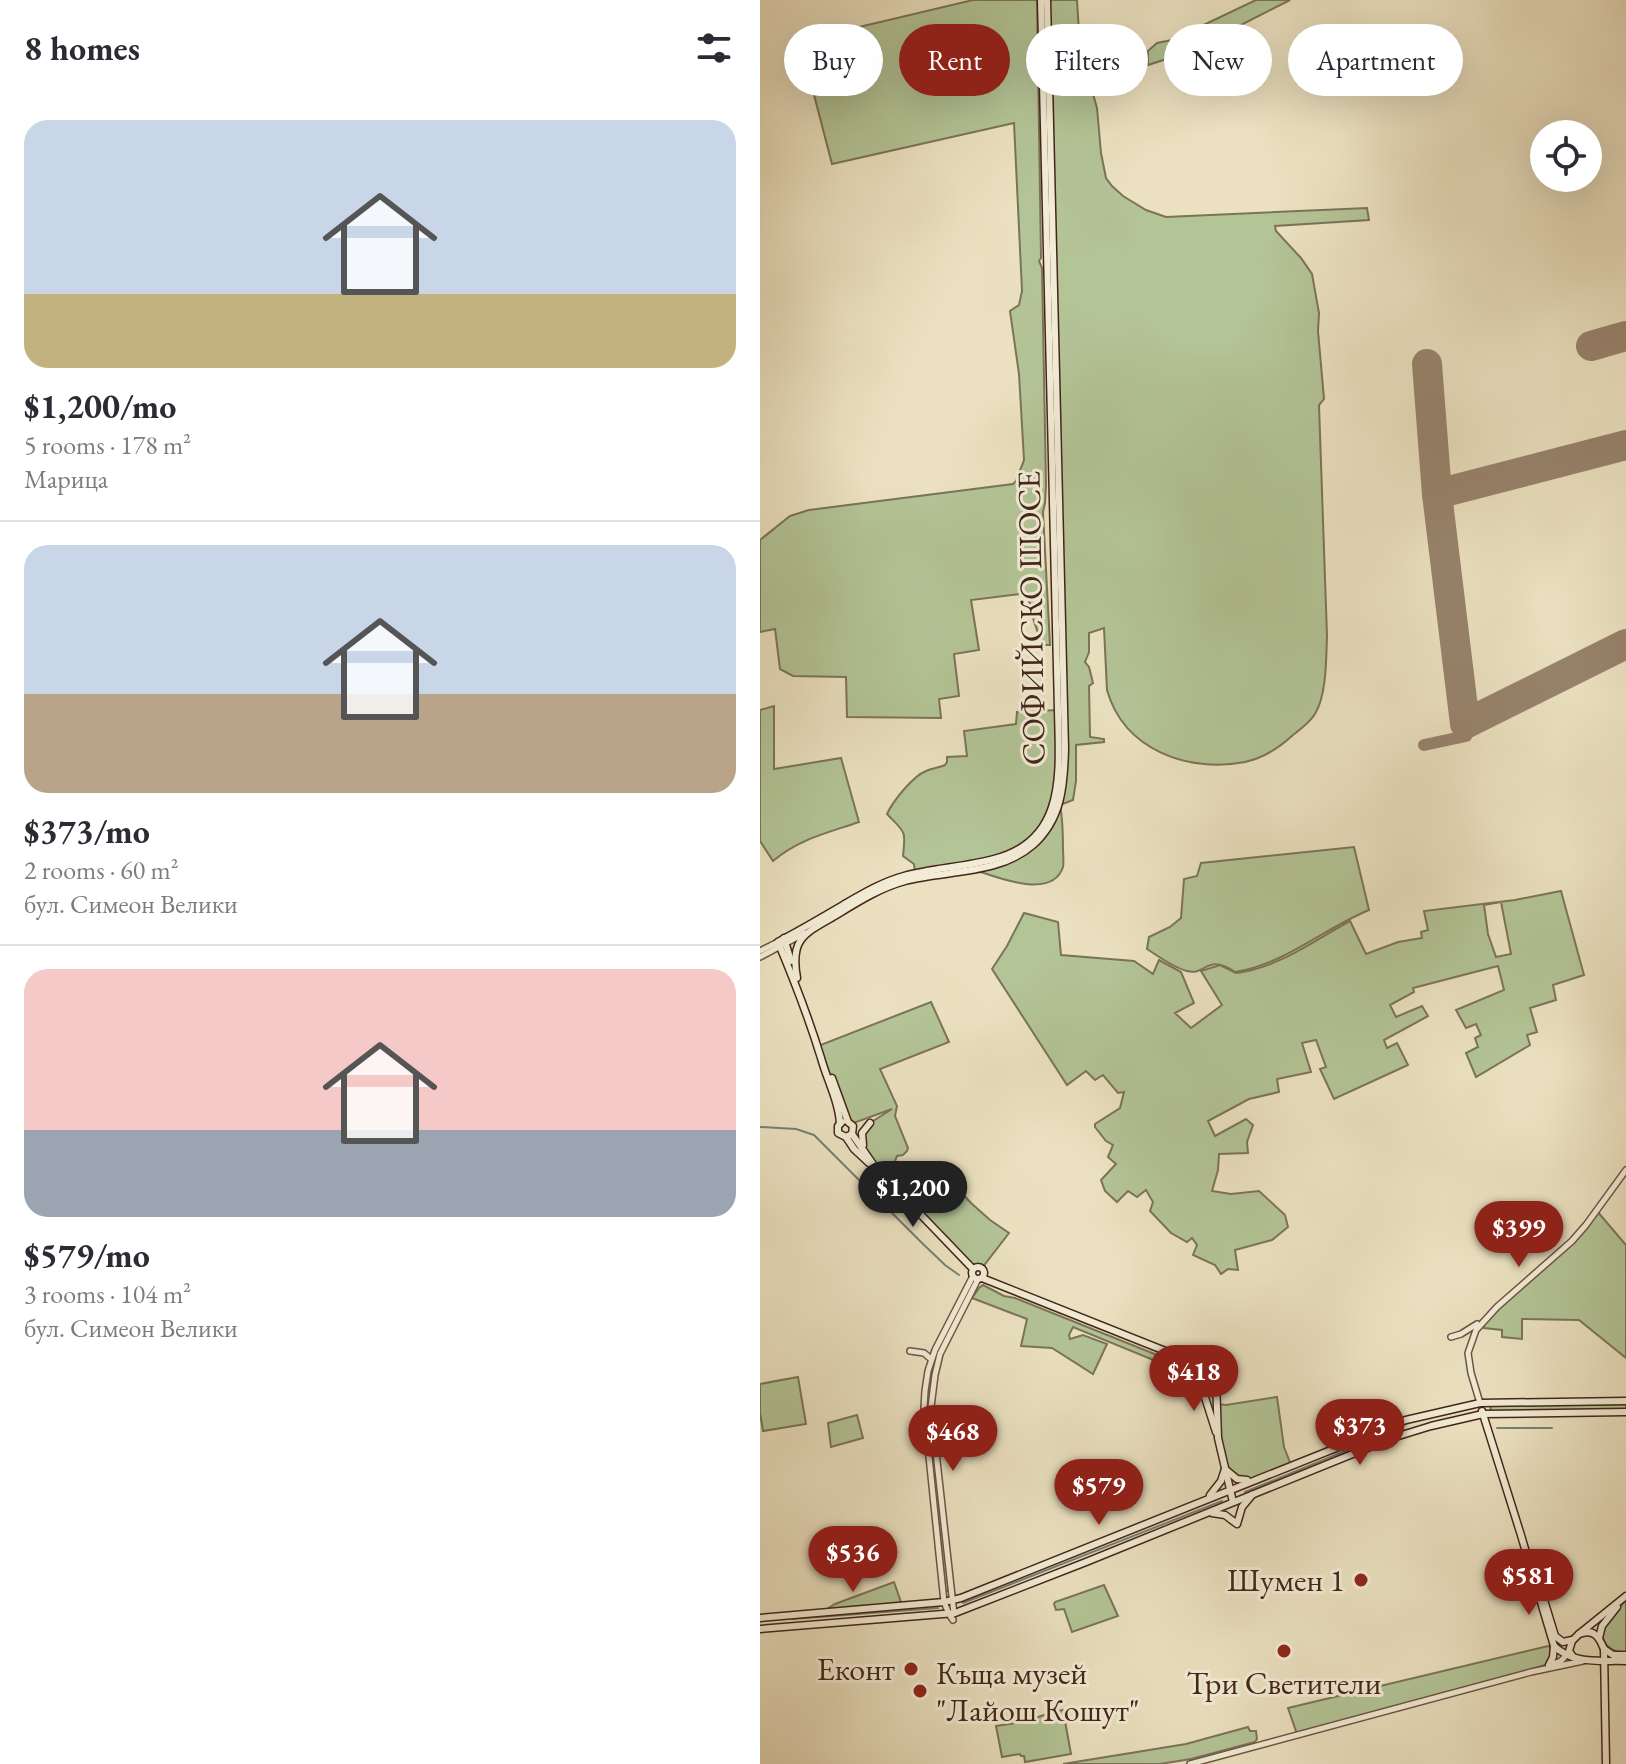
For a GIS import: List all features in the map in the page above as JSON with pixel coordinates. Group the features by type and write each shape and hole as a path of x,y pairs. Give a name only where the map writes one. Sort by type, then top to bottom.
{"main road":[{"name":"СОФИЙСКО ШОСЕ","path":"797,978 796,947 817,926 901,882 994,864 1016,856 1042,835 1051,824 1059,805 1064,784 1065,749 1044,0"},
{"name":"СОФИЙСКО ШОСЕ","path":"782,942 887,882 915,873 994,859 1015,851 1039,831 1054,805 1059,750 1050,231"},
{"path":"782,942 802,999"},
{"path":"782,942 838,1111 838,1133 849,1135 875,1167 978,1275 1213,1370 1216,1375 1218,1438"},
{"path":"818,1046 848,1122 853,1126 849,1135"},
{"path":"840,1124 848,1122"},
{"path":"867,1156 861,1136 870,1123"},
{"path":"849,1135 863,1159 875,1167"},
{"path":"1163,1351 1194,1376 1202,1388 1233,1502"},
{"path":"760,1618 953,1600 1406,1420 1480,1403 1626,1401"},
{"path":"1480,1403 1554,1646 1549,1665"},
{"path":"760,1629 952,1613 1410,1431 1483,1414 1623,1413"},
{"path":"1205,1499 1217,1488 1225,1469"},
{"path":"1225,1469 1240,1481 1254,1479"},
{"path":"1205,1514 1225,1515 1237,1524 1242,1507 1254,1493"},
{"path":"1534,1579 1541,1591 1555,1636 1563,1642 1590,1632 1613,1655 1626,1658"},
{"path":"1570,1655 1576,1636 1625,1597"},
{"path":"1587,1661 1602,1652 1602,1626 1625,1597"},
{"path":"1602,1644 1605,1661 1604,1706"},
{"path":"1554,1646 1597,1665 1601,1671 1606,1764"},
{"path":"1587,1661 1626,1658"}],"street":[{"path":"760,954 817,926"},
{"path":"1451,1337 1484,1319 1572,1241 1626,1170"},
{"path":"952,1613 944,1602 924,1406 928,1371 938,1342 978,1275"},
{"path":"952,1613 931,1407 940,1354 978,1275"},
{"path":"1480,1403 1469,1363 1470,1344 1484,1319"},
{"path":"910,1351 924,1353 932,1360"},
{"path":"1531,1672 1570,1655"},
{"path":"1190,1764 1531,1672 1587,1661"}],"green space":[{"path":"973,0 1037,0 1037,24 1026,24 1026,96 1038,96 1039,261 1042,268 1046,485 1043,512 1050,645 1042,645 1028,593 971,600 979,650 954,654 959,696 939,699 941,718 847,717 846,677 793,676 780,669 775,629 760,632 760,540 790,516 809,510 1013,484 1024,460 1019,374 1010,311 1019,305 1022,291 1014,123 832,164 814,96 883,96 883,24 872,24"},
{"path":"1047,0 1077,0 1078,24 1048,24"},
{"path":"1256,0 1290,0 1243,24 1206,24"},
{"path":"1164,42 1164,60 1148,65 1148,51"},
{"path":"1049,96 1094,96 1106,178 1123,196 1146,210 1166,217 1367,208 1369,220 1275,226 1312,274 1319,313 1324,399 1319,405 1327,636 1324,686 1315,714 1283,744 1245,762 1202,764 1161,753 1143,742 1115,711 1107,690 1104,628 1089,633 1089,652 1085,662 1093,683 1089,686 1090,737 1104,739 1104,742 1076,745 1073,800 1060,805 1063,867 1057,877 1047,883 1035,884 972,869 994,864 1033,845 1064,784"},
{"path":"774,706 774,769 841,758 859,822 803,842 773,861 760,841 760,710"},
{"path":"1058,710 1058,784 1039,831 1006,855 915,873 914,864 903,856 903,832 887,814 904,790 921,774 945,765 947,757 967,756 964,731 1016,724 1017,712"},
{"path":"1354,847 1369,910 1271,962 1235,972 1212,965 1194,972 1177,967 1147,949 1149,937 1181,918 1184,879 1197,876 1201,863"},
{"path":"1561,891 1584,975 1553,985 1556,1000 1530,1008 1537,1032 1527,1035 1530,1045 1476,1077 1466,1053 1478,1047 1475,1038 1481,1035 1476,1024 1466,1028 1456,1010 1504,990 1498,966 1413,988 1414,992 1390,1005 1396,1017 1422,1006 1428,1016 1384,1040 1387,1048 1397,1043 1408,1065 1334,1099 1320,1069 1326,1067 1316,1040 1302,1043 1311,1072 1277,1079 1279,1092 1249,1099 1208,1121 1215,1136 1246,1119 1253,1125 1247,1142 1248,1153 1219,1154 1212,1191 1231,1194 1259,1191 1285,1215 1288,1227 1272,1240 1235,1250 1238,1270 1228,1269 1221,1274 1215,1265 1193,1255 1197,1245 1192,1238 1187,1242 1171,1233 1150,1211 1153,1202 1146,1190 1137,1197 1128,1191 1117,1202 1105,1191 1101,1180 1116,1164 1108,1157 1113,1145 1106,1141 1095,1124 1120,1108 1124,1092 1118,1093 1103,1075 1095,1080 1086,1071 1067,1085 992,969 1024,913 1058,922 1061,955 1134,961 1153,974 1159,960 1181,972 1194,1003 1175,1013 1191,1028 1222,1005 1201,971 1220,965 1236,973 1267,965 1350,921 1366,954 1398,942 1422,938 1421,932 1428,930 1424,911","holes":["1501,902 1511,954 1496,957 1488,934 1484,905"]},
{"path":"931,1002 949,1042 880,1069 897,1106 895,1116 908,1148 882,1174 867,1156 861,1136 870,1123 892,1109 851,1124 848,1122 818,1046"},
{"path":"922,1166 947,1177 971,1203 1009,1233 982,1268 977,1266 973,1269 901,1195 904,1192 902,1185 913,1179"},
{"path":"1597,1211 1626,1245 1626,1358 1579,1320 1522,1319 1522,1339 1502,1337 1502,1330 1484,1328 1484,1319 1557,1255"},
{"path":"983,1285 1162,1357 1179,1370 1155,1364 1156,1361 1073,1327 1070,1339 1083,1335 1107,1344 1093,1374 1052,1348 1021,1346 1027,1319 972,1298"},
{"path":"937,1352 931,1407 949,1591 943,1591 924,1406 932,1360"},
{"path":"798,1377 806,1424 763,1431 760,1384"},
{"path":"1277,1397 1284,1447 1291,1465 1244,1481 1225,1469 1217,1404"},
{"path":"1626,1404 1626,1410 1491,1412 1490,1405 1595,1405"},
{"path":"857,1415 863,1438 831,1447 828,1423"},
{"path":"894,1582 901,1602 827,1609 835,1604"},
{"path":"1104,1585 1118,1616 1072,1632 1064,1609 1056,1610 1055,1602"},
{"path":"1626,1600 1626,1653 1607,1646 1603,1633 1606,1624"},
{"path":"1548,1646 1552,1656 1548,1664 1297,1734 1288,1708"},
{"path":"1063,1710 1071,1754 1025,1762 1020,1754 1002,1757 996,1726"},
{"path":"1248,1727 1250,1731 1256,1731 1255,1742 1191,1759 1160,1764 1063,1764 1186,1744"}],"waterway":[{"path":"760,1127 796,1129 814,1135 921,1242 959,1275"},
{"path":"1497,1428 1552,1428"},
{"path":"1386,1435 1390,1433"},
{"path":"1245,1492 1379,1437"},
{"path":"963,1603 1222,1501"},
{"path":"792,1619 938,1608"}],"taxiway":[{"path":"1424,745 1466,736 1465,724"}],"runway":[{"path":"1591,346 1626,336"},
{"path":"1427,364 1437,494 1465,724 1626,644"},
{"path":"1437,494 1626,445"}],"place":[{"name":"Шумен 1","path":"1361,1580"},
{"name":"Три Светители","path":"1284,1651"},
{"name":"Еконт","path":"911,1669"},
{"name":"Къща музей \"Лайош Кошут\"","path":"920,1691"}]}
